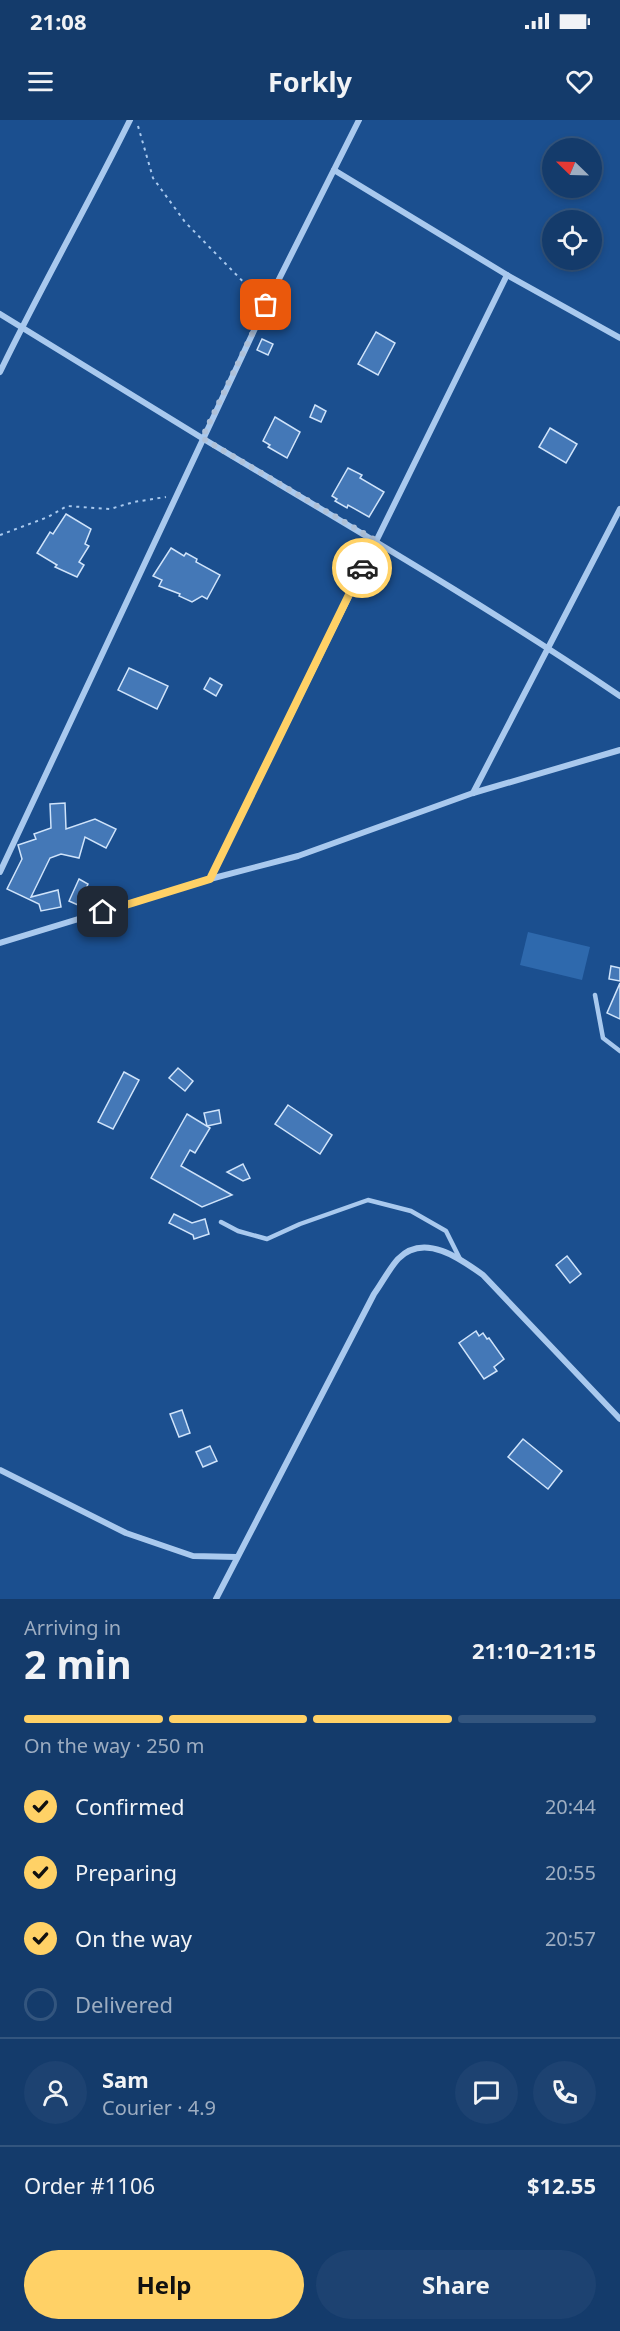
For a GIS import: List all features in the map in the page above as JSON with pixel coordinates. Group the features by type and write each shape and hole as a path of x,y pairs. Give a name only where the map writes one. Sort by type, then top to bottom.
{"street":[{"path":"0,372 130,120"},
{"path":"0,872 178,495 202,438 359,120"},
{"path":"334,170 507,275 620,338"},
{"path":"210,879 507,275"},
{"path":"0,314 202,438 375,540 548,647 620,696"},
{"path":"473,793 620,508"},
{"path":"0,943 210,879 298,855 473,793 620,750"},
{"path":"216,1599 374,1294 399,1257 420,1247 439,1249 460,1258 483,1275 620,1419"},
{"path":"0,1470 126,1533 193,1556 237,1557"}],"lane":[{"path":"595,995 603,1038 620,1051"},
{"path":"221,1222 238,1231 267,1239 300,1224 368,1200 411,1211 446,1231 460,1258"}],"path":[{"path":"137,120 153,178 185,222 266,305"},
{"path":"0,535 48,517 67,506 110,509 134,502 178,495"}],"shaded area":[{"path":"528,932 590,947 582,980 520,965"}],"building":[{"path":"376,332 395,343 378,375 358,364"},
{"path":"262,339 273,344 268,355 257,350"},
{"path":"315,405 326,411 321,422 310,417"},
{"path":"275,417 300,432 287,458 268,447 270,445 263,441"},
{"path":"550,428 577,444 566,463 539,447"},
{"path":"348,468 362,475 360,478 384,492 369,517 348,505 347,508 335,501 337,499 332,496"},
{"path":"66,514 91,529 85,544 89,546 79,562 84,565 77,577 55,567 57,565 37,553 50,532 53,534"},
{"path":"171,548 184,556 186,553 197,559 196,562 220,575 207,599 202,596 192,602 179,596 180,594 159,586 162,580 153,576"},
{"path":"129,668 168,686 157,709 118,690"},
{"path":"210,678 222,685 216,696 204,689"},
{"path":"65,803 66,829 95,819 116,829 106,848 85,837 79,858 61,854 50,858 31,897 58,890 61,907 41,911 39,904 7,889 22,859 18,845 36,839 34,834 51,828 50,804"},
{"path":"79,879 88,884 78,905 69,901"},
{"path":"611,966 620,968 620,981 609,979"},
{"path":"620,983 620,1019 607,1013"},
{"path":"178,1068 193,1081 185,1091 169,1078"},
{"path":"124,1072 139,1080 113,1129 98,1122"},
{"path":"288,1105 332,1135 320,1154 275,1124"},
{"path":"219,1110 221,1123 207,1126 204,1113"},
{"path":"187,1114 210,1128 195,1153 190,1150 181,1166 232,1195 202,1207 151,1178"},
{"path":"243,1164 250,1178 243,1181 227,1172"},
{"path":"174,1214 192,1223 205,1219 209,1234 194,1239 193,1235 169,1223"},
{"path":"567,1256 581,1274 570,1283 556,1265"},
{"path":"476,1331 479,1336 483,1333 487,1339 489,1338 504,1359 494,1367 497,1371 484,1379 459,1343"},
{"path":"182,1410 190,1433 179,1437 170,1414"},
{"path":"523,1439 562,1471 548,1489 508,1457"},
{"path":"210,1446 217,1461 203,1467 196,1452"}],"way so far":[{"path":"266,305 202,438 375,540 362,568"}],"route":[{"path":"103,912 210,879 362,568"}]}
